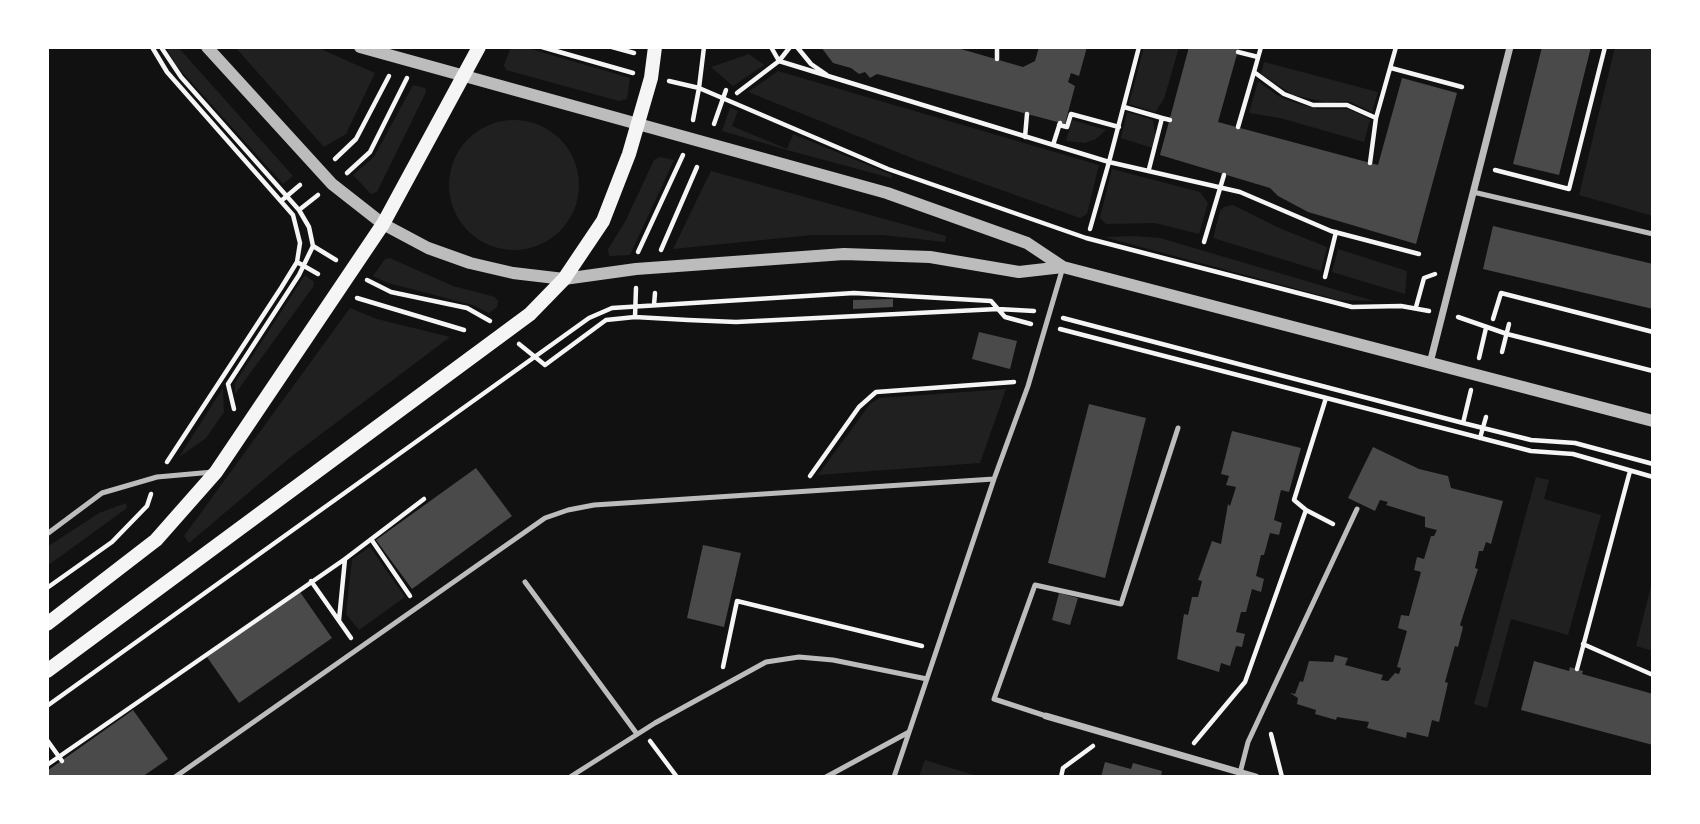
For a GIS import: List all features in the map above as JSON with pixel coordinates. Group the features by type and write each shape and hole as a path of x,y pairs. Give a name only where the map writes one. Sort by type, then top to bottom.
{"main road":[{"path":"47,624 156,540 216,472 383,224 479,47"},
{"path":"47,671 507,333 564,279 603,221 621,182 651,78 655,47"}],"street":[{"path":"206,47 332,184 383,224 428,248 470,263 513,273 564,279 636,269 844,254 930,257 1018,272 1063,267"},
{"path":"360,47 464,78 638,122 887,193 1027,243 1063,267 1653,421"},
{"path":"1430,363 1510,47"},
{"path":"1046,716 1256,777"}],"lane":[{"path":"1473,191 1653,234"},
{"path":"894,777 1047,327 1063,267"},
{"path":"1046,716 995,699 1035,585 1121,604 1178,428"},
{"path":"47,534 102,493 157,477 216,472"},
{"path":"175,777 545,518 594,505 994,479"},
{"path":"1239,774 1248,742 1357,509"},
{"path":"525,582 640,732"},
{"path":"570,777 640,732 766,662 799,657 822,659 927,679"},
{"path":"825,777 909,732"}],"path":[{"path":"47,588 113,542 147,506 157,477 296,262 299,229 281,201 167,72 152,47"},
{"path":"162,47 181,77 299,210 309,227 313,246 228,384 242,436"},
{"path":"542,47 631,72"},
{"path":"612,47 634,53"},
{"path":"696,111 704,47"},
{"path":"771,47 779,61 835,80 1110,162 1240,191 1336,232 1419,254"},
{"path":"737,93 779,61 790,47"},
{"path":"797,47 811,64 835,80"},
{"path":"997,47 997,60"},
{"path":"1090,229 1139,47"},
{"path":"1238,127 1261,47"},
{"path":"1370,163 1376,118 1396,47"},
{"path":"1494,170 1569,189 1605,47"},
{"path":"1238,52 1258,57"},
{"path":"1391,68 1462,87"},
{"path":"1254,72 1278,91 1299,100 1313,105 1347,105 1376,118"},
{"path":"335,159 356,139 388,76"},
{"path":"348,172 370,152 406,82"},
{"path":"681,84 699,88 888,169 1086,238 1352,307 1424,309"},
{"path":"714,124 726,90"},
{"path":"1124,107 1170,120"},
{"path":"1025,137 1027,114"},
{"path":"1053,145 1059,124 1067,127 1071,114 1119,127"},
{"path":"1149,169 1162,118"},
{"path":"638,253 680,162"},
{"path":"660,251 697,167"},
{"path":"1204,242 1224,175"},
{"path":"281,201 300,185"},
{"path":"299,210 312,200"},
{"path":"1351,237 1353,227"},
{"path":"1325,277 1336,232"},
{"path":"313,246 324,253"},
{"path":"296,262 318,274"},
{"path":"1416,307 1424,278 1453,271"},
{"path":"370,282 391,292 467,308 483,316"},
{"path":"654,304 656,293"},
{"path":"1493,319 1501,293 1653,332"},
{"path":"635,306 636,294"},
{"path":"47,706 589,318 612,308 867,294 991,301 1005,317 1087,334 1531,451 1573,454 1653,477"},
{"path":"357,298 464,330"},
{"path":"536,358 545,365 606,320 635,317"},
{"path":"1461,318 1507,334 1653,371"},
{"path":"1502,352 1509,324"},
{"path":"1482,346 1486,328"},
{"path":"820,480 807,481 859,407 876,392 1014,382 1010,394"},
{"path":"1326,398 1294,500 1306,510 1346,532"},
{"path":"1466,411 1463,423 1531,440 1575,443 1653,464"},
{"path":"1480,438 1486,417"},
{"path":"1577,669 1630,471"},
{"path":"47,765 61,759 345,559 424,499"},
{"path":"1188,757 1192,744 1245,682 1306,510"},
{"path":"371,539 412,598"},
{"path":"339,621 345,559"},
{"path":"312,581 352,640"},
{"path":"402,605 423,591"},
{"path":"341,648 362,633"},
{"path":"1583,644 1653,675"},
{"path":"1272,729 1270,737 1282,777"},
{"path":"640,732 677,777"},
{"path":"47,740 61,759"},
{"path":"1061,777 1063,768 1093,746 1107,750"}],"shaded area":[{"path":"166,47 178,47 293,176 283,184 176,65"},
{"path":"235,47 316,47 375,73 346,134 324,147"},
{"path":"511,47 524,47 630,78 627,99 619,101 506,70 504,65"},
{"path":"1144,47 1179,47 1164,99 1155,112 1129,104"},
{"path":"1615,47 1653,47 1653,216 1579,195"},
{"path":"749,54 764,65 733,86 711,67"},
{"path":"1264,62 1378,92 1372,112 1348,101 1325,102 1293,95 1261,74"},
{"path":"778,71 1099,165 1087,214 1080,218 917,160 748,92"},
{"path":"1258,81 1278,96 1299,104 1318,109 1348,109 1366,117 1370,120 1364,142 1280,118 1249,113"},
{"path":"413,85 425,88 426,92 377,192 371,194 353,175 374,157"},
{"path":"730,108 738,111 732,126 787,149 793,134 892,175 891,178 722,131"},
{"path":"1127,112 1153,120 1155,135 1152,148 1121,138"},
{"path":"514,120 539,125 560,139 574,160 579,185 574,210 560,231 539,245 514,250 489,245 468,231 454,210 449,185 454,160 468,139 489,125"},
{"path":"1072,120 1106,130 1096,139 1085,143 1066,141"},
{"path":"660,157 674,160 630,255 609,256 608,249 625,222 654,160"},
{"path":"1112,169 1200,192 1208,203 1199,234 1155,223 1106,224 1100,218"},
{"path":"711,171 946,236 945,242 883,235 812,235 673,249"},
{"path":"1233,205 1279,228 1327,247 1321,271 1213,238 1220,211"},
{"path":"1104,237 1160,238 1374,301 1338,300"},
{"path":"1338,249 1407,271 1405,294 1332,272"},
{"path":"390,258 453,286 495,297 498,301 497,307 489,313 473,305 388,283 373,276 385,259"},
{"path":"305,275 314,282 313,287 235,394 235,383"},
{"path":"350,308 377,319 450,337 292,456 189,543 184,536"},
{"path":"223,388 224,412 206,438 179,457"},
{"path":"1006,389 980,463 818,475 870,404 879,398"},
{"path":"1536,477 1549,480 1544,499 1601,515 1568,635 1511,619 1487,708 1474,704"},
{"path":"126,503 127,508 47,566 47,547 99,513"},
{"path":"370,547 405,597 359,630 346,614 352,559"},
{"path":"1653,578 1653,651 1636,646"},
{"path":"925,760 980,777 919,777"}],"building":[{"path":"821,47 954,47 1023,67 1035,61 1039,47 1087,47 1079,76 1071,73 1068,82 1075,86 1065,124 877,74 870,78 865,72 859,74 851,68 833,63"},
{"path":"1189,47 1239,47 1218,122 1378,165 1402,78 1457,93 1416,244 1308,212 1278,196 1270,188 1160,155"},
{"path":"1542,47 1591,47 1559,175 1513,164"},
{"path":"1493,226 1653,264 1653,309 1483,269"},
{"path":"893,299 893,307 853,309 853,300"},
{"path":"979,332 1017,341 1010,369 972,359"},
{"path":"1089,404 1146,418 1105,578 1048,563"},
{"path":"1232,431 1301,448 1289,492 1281,490 1274,520 1282,523 1279,535 1270,533 1264,555 1261,555 1256,576 1264,579 1261,592 1252,589 1246,612 1241,612 1236,632 1245,634 1242,647 1236,646 1230,666 1221,663 1219,672 1177,659 1184,614 1188,615 1192,597 1198,597 1202,581 1198,580 1212,541 1221,544 1228,504 1230,506 1236,487 1226,485 1229,476 1221,474"},
{"path":"1373,447 1419,469 1448,476 1451,488 1503,501 1491,544 1486,542 1483,551 1479,551 1475,568 1478,569 1460,625 1463,627 1458,647 1455,646 1445,682 1448,683 1439,722 1432,720 1428,737 1407,732 1406,738 1367,728 1369,722 1337,717 1336,720 1315,714 1316,710 1297,704 1298,698 1290,693 1295,694 1300,681 1303,682 1309,661 1333,662 1335,655 1348,658 1345,665 1383,675 1381,680 1388,681 1395,673 1399,674 1401,668 1397,667 1407,631 1398,628 1401,615 1409,616 1421,572 1414,570 1417,557 1424,559 1431,536 1434,536 1437,530 1425,527 1425,517 1386,505 1388,502 1380,500 1375,511 1348,498"},
{"path":"476,468 512,516 412,589 376,540"},
{"path":"703,545 741,553 724,627 687,618"},
{"path":"300,592 332,638 239,703 207,657"},
{"path":"1059,593 1078,598 1070,625 1052,620"},
{"path":"1534,661 1569,671 1570,667 1583,671 1582,674 1653,694 1653,745 1521,710"},
{"path":"133,710 168,759 142,777 47,777 47,771"},
{"path":"1105,762 1131,769 1133,763 1162,771 1161,777 1101,777"}]}
